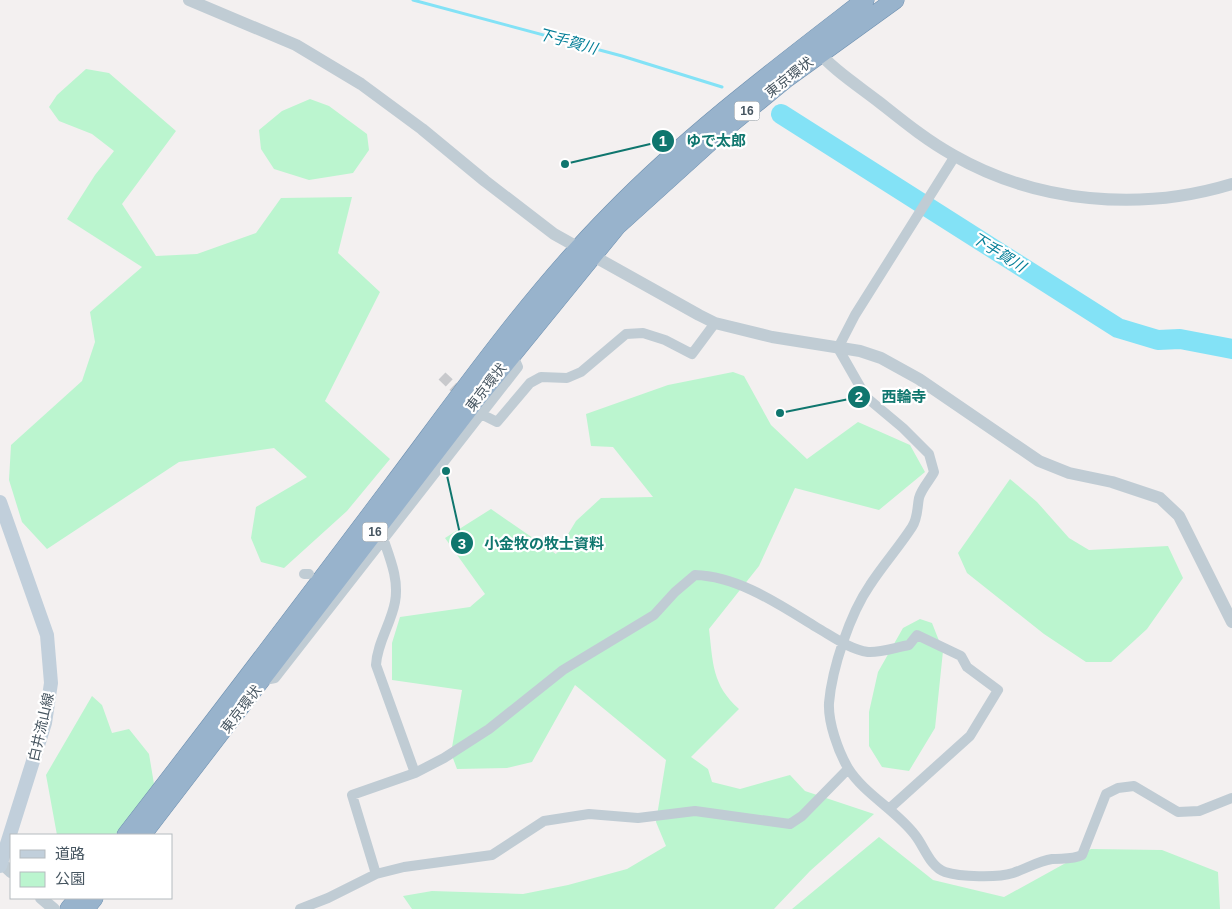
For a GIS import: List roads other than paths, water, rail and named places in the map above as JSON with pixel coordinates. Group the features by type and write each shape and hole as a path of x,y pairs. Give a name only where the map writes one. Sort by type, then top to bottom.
{"highway":[{"name":"東京環状","path":"398,490 474,374 554,277 617,226 815,48 865,0"},
{"name":"東京環状","path":"815,48 895,0"},
{"name":"東京環状","path":"143,834 398,490 512,353 586,252"},
{"name":"東京環状","path":"127,834 258,679"},
{"path":"85,909 93,899"}],"main road":[{"name":"白井流山線","path":"0,502 6,535 46,635 51,683 45,723 12,834"},
{"name":"白井流山線","path":"3,866 10,842"}],"street":[{"path":"189,0 296,45 361,84 422,129 554,234 715,323 772,337 860,351 881,358 911,374 1039,461 1069,473 1112,482 1160,498 1180,516 1203,559 1232,622"},
{"path":"815,48 921,135 955,156 1011,181 1074,196 1109,200 1170,198 1232,184"},
{"path":"838,348 855,315 955,156"},
{"path":"481,414 497,422 530,382 541,377 567,378 581,372 626,334 643,333 665,340 692,354 715,323"},
{"path":"838,348 866,397 904,428 929,454 934,472 919,496 918,513 913,526 868,588 843,643 832,676 829,706 833,726 848,769 915,834 937,868 952,874 993,877 1012,873 1054,859 1074,859 1082,855 1106,794 1118,788 1134,786 1178,812 1200,811 1232,798"},
{"path":"258,679 275,678 356,572 384,541 518,367 512,353"},
{"path":"384,541 394,570 395,602 377,653 376,665 415,773"},
{"path":"376,874 352,795 429,767 489,729 562,670 654,615 675,592 695,575 713,576 740,586 793,612 843,643 868,652 909,645 917,635 961,656 967,667 998,690 970,736 890,808"},
{"path":"300,909 328,898 376,874 404,867 492,855 544,822 589,814 638,818 695,812 790,824 802,816 848,769"},
{"path":"42,899 54,909"}],"waterway":[{"name":"下手賀川","path":"413,0 622,56 722,87"},
{"name":"下手賀川","path":"781,114 1118,328 1158,340 1180,339 1232,349"}],"tunnel":[{"path":"442,376 464,397"}],"place":[{"name":"ゆで太郎","path":"565,164"},
{"name":"西輪寺","path":"780,413"},
{"name":"小金牧の牧士資料","path":"446,471"}]}
